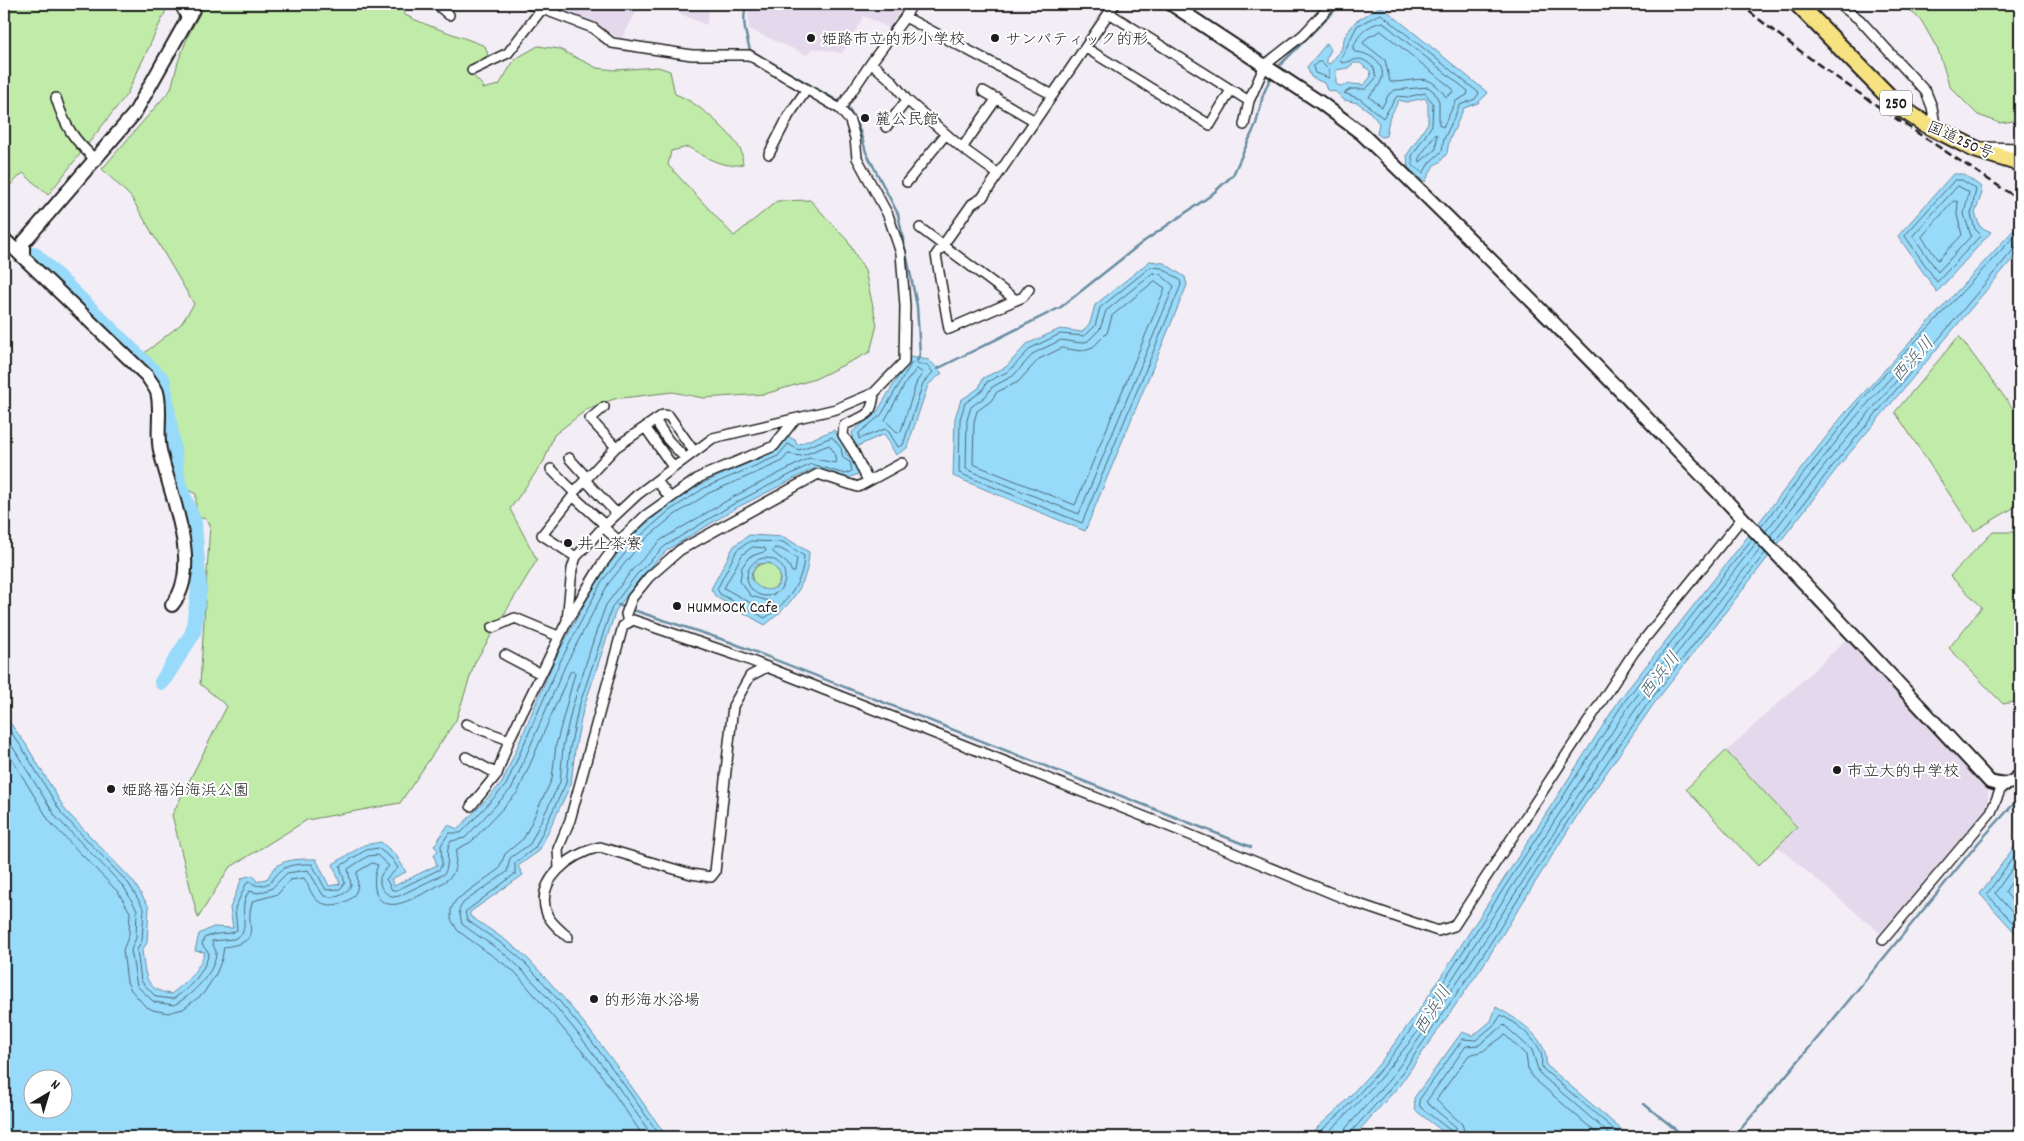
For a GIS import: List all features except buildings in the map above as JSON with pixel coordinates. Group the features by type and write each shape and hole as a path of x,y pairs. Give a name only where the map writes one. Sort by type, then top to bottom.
{"highway":[{"name":"国道250号","path":"1798,4 1898,106 1936,130 1975,149 2020,163"}],"street":[{"path":"179,4 187,19"},
{"path":"23,257 23,243 134,114 196,4"},
{"path":"445,4 441,8 449,15"},
{"path":"529,4 540,10 593,28 612,42 692,55 749,55 840,109 850,121 855,138 857,158 888,215 901,253 905,306 904,362 874,393 836,410 713,438 693,450 616,514 576,557 572,569 567,621"},
{"path":"552,14 557,4"},
{"path":"840,109 871,62 905,17 912,4"},
{"path":"1029,289 1023,297 949,329 936,255 972,204 982,198 1115,4"},
{"path":"1172,4 1321,103 1373,145 1626,395 1780,556 1990,782 2002,786 2015,781 2020,775"},
{"path":"1244,125 1249,101 1271,70 1332,4"},
{"path":"1838,4 1860,20 1926,92 1932,107 1936,130"},
{"path":"472,70 508,53 540,10"},
{"path":"1109,13 1249,101"},
{"path":"905,17 1053,95"},
{"path":"1086,48 1210,125 1231,90"},
{"path":"871,62 891,80 907,100 962,148 998,174"},
{"path":"769,154 790,115 807,89"},
{"path":"983,91 1035,121"},
{"path":"56,98 63,121 77,144 96,160"},
{"path":"962,148 997,98"},
{"path":"886,127 907,100"},
{"path":"907,182 946,134"},
{"path":"1975,149 1991,146 2020,148"},
{"path":"920,228 944,244 1016,300"},
{"path":"4,239 147,376 157,393 159,448 178,516 185,565 184,586 172,605"},
{"path":"868,481 854,452 843,435 844,425 868,415 873,408 874,393"},
{"path":"604,407 590,419 616,447"},
{"path":"576,557 542,535 573,494 616,447 663,415 669,416 693,450"},
{"path":"471,806 497,774 509,740 558,636 602,564 619,541 644,516 700,477 774,446 795,419"},
{"path":"655,420 668,440 684,458"},
{"path":"645,427 673,467"},
{"path":"569,458 616,514"},
{"path":"628,622 626,614 632,598 649,577 680,550 818,474 858,486 902,463"},
{"path":"551,468 573,494 619,541"},
{"path":"658,481 670,498"},
{"path":"559,868 558,849 570,820 623,626 633,620 767,667 1184,832 1353,902 1438,931 1454,926 1634,652 1746,520"},
{"path":"492,628 515,618 558,636"},
{"path":"505,655 541,674"},
{"path":"568,938 547,916 543,898 547,885 559,868 573,857 600,847 691,874 711,877 718,862 733,706 750,676 767,667"},
{"path":"466,724 509,740"},
{"path":"466,757 497,774"},
{"path":"1883,940 1991,812 2002,786"}],"shaded area":[{"path":"560,4 641,4 621,39 596,24 558,9"},
{"path":"659,4 711,4 706,25"},
{"name":"姫路市立的形小学校","path":"750,4 904,5 889,28 864,16 842,53 812,48 807,55 749,29 748,11"},
{"name":"市立大的中学校","path":"1847,639 1988,791 1988,807 1880,933 1778,847 1758,866 1686,789"}],"green space":[{"path":"4,4 169,4 127,94 48,195 23,173 4,191"},
{"path":"213,4 403,4 405,15 485,46 488,55 468,70 483,86 482,89 499,85 515,59 538,46 559,49 597,68 615,70 658,67 670,71 675,94 702,109 728,133 740,149 743,164 728,165 721,163 688,147 671,151 668,165 734,236 777,201 810,200 847,240 865,271 877,325 870,352 815,379 765,394 703,398 672,392 614,399 586,410 554,435 544,461 510,509 537,560 475,662 456,720 400,803 307,820 229,868 198,918 172,815 227,706 200,684 210,524 206,519 196,517 196,494 186,489 179,477 175,437 172,435 171,420 175,416 172,411 171,387 167,379 142,355 181,324 194,304 131,197 102,169 171,89 178,62 188,36 202,9"},
{"path":"1902,4 2020,4 2020,120 2000,123 1978,115 1950,87 1938,50 1921,20"},
{"path":"1959,336 2020,418 2020,504 1974,531 1895,412"},
{"path":"1993,532 2013,532 2020,541 2020,701 2003,704 1949,648 1982,607 1950,576"},
{"path":"766,563 776,567 780,577 776,587 766,591 756,587 752,577 756,567"},
{"path":"1726,751 1797,827 1758,866 1686,789"}],"water":[{"path":"1381,6 1488,93 1478,103 1464,108 1449,141 1447,153 1440,162 1434,165 1425,182 1408,168 1407,155 1428,123 1428,104 1425,98 1406,102 1399,100 1389,119 1386,136 1382,137 1377,134 1379,123 1369,111 1358,103 1344,100 1336,92 1327,90 1324,83 1311,77 1307,67 1327,43 1331,50 1326,59 1327,63 1330,64 1341,50 1345,36 1355,22","holes":["1354,63 1360,63 1370,71 1371,76 1364,85 1351,84 1340,86 1336,84 1336,70 1348,68"]},
{"path":"1953,174 1963,174 1980,186 1982,193 1975,213 1980,227 1991,232 1937,292 1898,236"},
{"name":"西浜川","path":"2020,223 2020,250 1842,462 1653,705 1582,808 1482,967 1399,1086 1353,1137 1307,1137 1339,1108 1380,1063 1420,1009 1620,699 1845,413"},
{"path":"1150,261 1164,263 1185,277 1187,285 1085,531 953,476 955,418 961,400 979,388 983,378 1006,367 1027,344 1060,329 1082,332 1090,323 1095,305"},
{"path":"910,357 929,360 942,373 928,385 907,448 896,455 884,434 845,452 848,456 852,455 861,473 845,479 813,469 738,507 667,550 641,577 616,610 583,710 575,749 571,784 539,851 518,866 523,875 470,912 470,916 521,953 547,979 601,1045 667,1137 4,1137 4,715 25,743 66,811 133,881 149,907 147,943 142,950 145,973 156,989 171,994 191,976 202,959 205,952 195,951 199,934 213,927 233,928 230,908 242,878 253,875 257,882 268,878 272,871 282,863 316,859 329,886 340,884 333,864 364,845 381,842 396,855 406,872 391,879 394,886 437,865 434,856 438,850 434,846 448,825 458,829 502,783 554,661 598,578 634,534 666,507 703,483 776,451 787,436 795,440 797,445 834,430 842,443 853,437 852,432 877,412"},
{"path":"749,535 784,537 809,552 805,575 796,593 783,610 765,625 716,597 711,589 734,546","holes":["770,563 780,576 778,586 766,590 751,579 752,571 757,564"]},
{"path":"2014,847 2020,852 2020,938 1980,894"},
{"path":"1496,1007 1530,1030 1542,1046 1546,1055 1546,1065 1630,1137 1450,1137 1415,1110 1414,1098 1462,1032 1473,1036 1491,1021"}],"waterway":[{"path":"747,4 744,21 750,50 848,107 860,131 866,152 898,214 917,306 920,354 917,361"},
{"path":"1277,68 1341,4"},
{"path":"937,369 1061,307 1143,242 1210,196 1233,175 1256,124 1263,95 1272,74"},
{"path":"34,254 163,381 178,483 194,523 199,589 193,633 162,682"},
{"path":"618,605 730,642 1251,847"},
{"path":"1734,1137 1979,842 2020,797"},
{"path":"1644,1104 1685,1137"}],"railway":[{"path":"1740,4 1843,82 2020,200"}],"place":[{"name":"姫路市立的形小学校","path":"811,38"},
{"name":"サンパティック的形","path":"995,38"},
{"name":"麓公民館","path":"865,118"},
{"name":"井上茶寮","path":"568,543"},
{"name":"HUMMOCK Cafe","path":"677,606"},
{"name":"市立大的中学校","path":"1837,770"},
{"name":"姫路福泊海浜公園","path":"111,789"},
{"name":"的形海水浴場","path":"594,999"}]}
